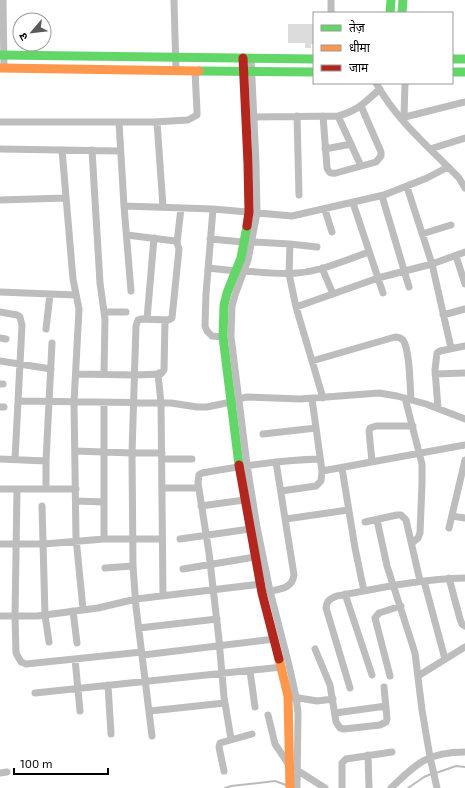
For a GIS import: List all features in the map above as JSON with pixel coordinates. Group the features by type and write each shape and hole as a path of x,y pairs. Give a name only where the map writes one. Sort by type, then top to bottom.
{"street":[{"path":"3,0 2,68 313,72"},
{"path":"174,0 176,71"},
{"path":"331,0 331,12"},
{"path":"390,12 391,0"},
{"path":"402,12 403,0"},
{"path":"2,55 313,59"},
{"path":"247,58 248,163 253,212"},
{"path":"453,59 465,59"},
{"path":"0,122 157,122 188,120 196,115 196,71"},
{"path":"247,71 254,117 253,212 247,242 241,258 231,317 235,400 243,466 264,589 274,638 292,696"},
{"path":"453,72 465,72"},
{"path":"402,118 405,84"},
{"path":"254,117 338,116 351,112 361,106 378,86 390,105 430,149 464,183"},
{"path":"402,118 465,102"},
{"path":"323,116 327,168 328,172 332,174 376,162 381,156 381,152 361,106"},
{"path":"297,116 299,195"},
{"path":"338,116 361,166"},
{"path":"118,122 131,291"},
{"path":"157,122 163,207"},
{"path":"430,149 465,138"},
{"path":"325,149 351,144"},
{"path":"0,149 120,151"},
{"path":"62,150 73,279 79,319 74,402 76,541 84,609"},
{"path":"92,150 100,284 104,312 104,374"},
{"path":"124,206 253,212 292,216 325,210 382,196 407,187 448,167"},
{"path":"407,187 432,264 451,348"},
{"path":"382,196 409,287"},
{"path":"0,200 66,198"},
{"path":"353,203 383,293"},
{"path":"152,736 133,566 132,453 136,326 138,320 147,318 170,320 173,315 179,249 177,243 181,208"},
{"path":"213,210 206,294 206,331 212,336 223,337"},
{"path":"325,210 332,232"},
{"path":"422,234 451,225"},
{"path":"126,235 175,241 177,243"},
{"path":"147,318 154,238"},
{"path":"210,238 317,247"},
{"path":"290,244 290,274 296,306 323,398"},
{"path":"208,268 290,274 308,272 369,252"},
{"path":"296,306 378,278 432,264 465,252"},
{"path":"456,256 465,284"},
{"path":"322,268 333,294"},
{"path":"235,400 223,337 224,305 227,293 240,271"},
{"path":"0,292 76,295"},
{"path":"46,329 50,294"},
{"path":"443,315 465,310"},
{"path":"0,312 17,315 22,320 15,459"},
{"path":"104,312 126,312"},
{"path":"76,374 161,374 164,370 165,320"},
{"path":"312,361 395,336 399,337 404,343 408,360 408,399 422,473 420,533 418,538 412,543"},
{"path":"46,489 52,343"},
{"path":"438,408 435,374 437,353 451,348 465,346"},
{"path":"0,361 51,369"},
{"path":"435,374 465,372"},
{"path":"159,374 162,456 163,596"},
{"path":"18,402 171,403 202,407 252,396 312,399 379,394 408,399 438,408 465,420"},
{"path":"281,491 316,486 321,481 322,471 312,399"},
{"path":"104,403 104,539"},
{"path":"372,462 370,428 376,426 412,426"},
{"path":"263,434 316,428"},
{"path":"322,471 465,445"},
{"path":"75,451 132,453 192,459"},
{"path":"0,459 46,461"},
{"path":"231,739 225,703 210,564 198,488 199,475 202,473 243,466 320,459"},
{"path":"449,528 462,486 465,460"},
{"path":"0,616 15,617 45,615 98,608 136,599 213,590 287,588 293,581 294,575 276,462"},
{"path":"243,466 244,500 255,557 289,665 292,696 290,713 293,771 297,788"},
{"path":"342,468 348,510 364,591"},
{"path":"162,488 198,488"},
{"path":"0,489 76,489"},
{"path":"17,489 15,617 16,653 21,662 26,664 142,654 220,646 274,638"},
{"path":"201,506 244,500"},
{"path":"76,501 104,502"},
{"path":"42,506 45,615 49,642"},
{"path":"286,518 348,510"},
{"path":"365,522 397,515 401,515 406,520 445,659"},
{"path":"452,516 465,518"},
{"path":"377,520 384,556 415,653 430,759 437,785"},
{"path":"180,539 206,534 250,529"},
{"path":"0,544 44,544 133,538 162,539"},
{"path":"182,569 255,557"},
{"path":"105,568 133,566"},
{"path":"449,578 460,619 465,626"},
{"path":"350,688 326,608 326,603 329,599 345,594 394,585 449,578 465,578"},
{"path":"345,594 372,675"},
{"path":"390,676 375,618 379,613 401,606"},
{"path":"73,611 77,643"},
{"path":"139,628 217,619"},
{"path":"418,676 465,647"},
{"path":"315,649 330,685 336,722 340,728 344,729 384,724 387,719 384,687"},
{"path":"75,659 80,711"},
{"path":"35,693 282,667"},
{"path":"250,671 255,707"},
{"path":"108,685 111,734"},
{"path":"292,696 317,701 333,699"},
{"path":"150,711 225,703"},
{"path":"335,713 386,706"},
{"path":"268,715 275,744 293,771 325,788"},
{"path":"224,771 218,745 231,739 252,734"},
{"path":"342,788 343,761 350,758 392,752"},
{"path":"391,788 410,770 430,759 449,752 465,752"},
{"path":"368,755 369,788"},
{"path":"290,788 293,771"}],"building":[{"path":"288,24 313,24 313,44 311,44 311,48 305,48 305,43 288,43"}],"waterway":[{"path":"436,773 456,766 465,767"},
{"path":"408,788 431,774"},
{"path":"225,788 275,781 286,785"}],"traffic: fast":[{"path":"390,12 391,0"},
{"path":"402,12 403,0"},
{"path":"0,55 313,59"},
{"path":"453,59 465,59"},
{"path":"199,71 313,72"},
{"path":"453,72 465,72"},
{"path":"239,465 223,337 224,305 227,293 241,258 247,226"}],"traffic: slow":[{"path":"0,68 199,71"},
{"path":"279,659 288,696 290,788"}],"traffic: jam":[{"path":"243,58 248,163 249,212 247,226"},
{"path":"239,465 262,593 279,659"}]}
